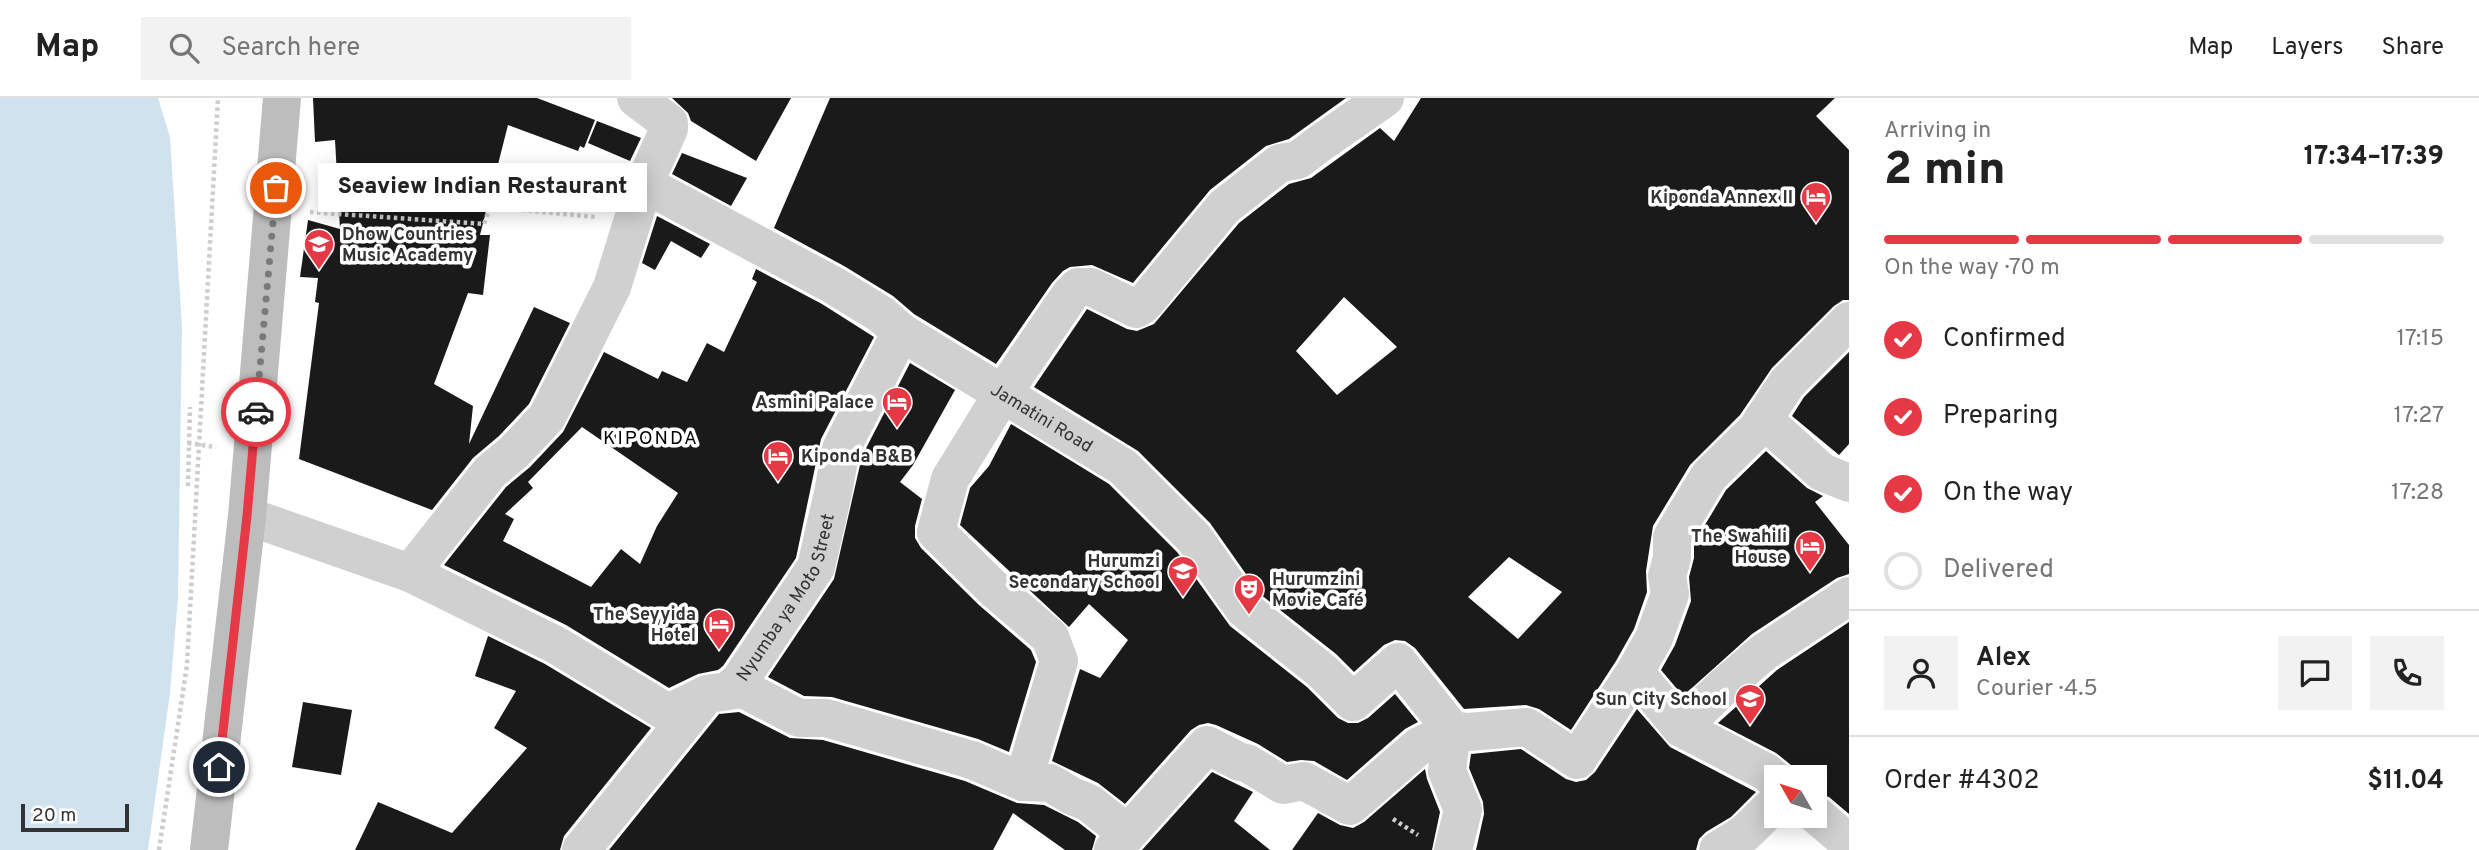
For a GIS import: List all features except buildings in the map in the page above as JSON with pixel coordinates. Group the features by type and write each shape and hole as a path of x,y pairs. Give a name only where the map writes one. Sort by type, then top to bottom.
{"main road":[{"path":"209,850 247,516 282,98"}],"street":[{"path":"410,573 490,472 514,452 547,417 612,287 640,194 667,137 669,123 636,98"},
{"path":"1023,782 1059,662 1050,637 994,589 936,532 950,479 1003,393 1078,287 1091,287 1136,309 1143,305 1224,207 1280,163 1298,160 1385,98"},
{"name":"Jamatini Road","path":"640,194 833,285 882,315 901,332 1123,467 1194,538 1244,609 1322,671 1353,702 1398,663 1452,730"},
{"path":"247,516 410,573 556,645 668,713 707,694 743,689 799,718 826,718 972,760 1023,782 1050,783 1089,803 1120,841 1207,745 1247,763 1283,785 1304,781 1350,806 1419,746 1452,730 1468,732 1527,727 1577,760 1654,638 1670,594 1667,576 1672,558 1672,537 1709,476 1757,429 1787,383 1849,321"},
{"name":"Nyumba ya Moto Street","path":"582,850 707,694 728,691 740,680 816,567 841,449 901,332"},
{"path":"1763,419 1822,472 1849,483"},
{"path":"1681,728 1721,688 1763,653 1849,596"},
{"path":"1635,672 1681,728 1764,771"},
{"path":"1437,843 1462,810 1447,771 1452,730"},
{"path":"1718,850 1744,834 1764,815"},
{"path":"1827,824 1849,843"}],"path":[{"path":"159,850 187,665 218,98"},
{"path":"274,211 484,224 490,207 594,218 640,194"},
{"path":"188,486 190,407"},
{"path":"1360,797 1437,843"}],"water":[{"path":"0,98 158,98 170,137 182,327 178,597 170,693 148,850 0,850"}],"way so far":[{"path":"256,412 276,188"}],"place":[{"name":"Seaview Indian Restaurant","path":"276,188"},
{"name":"Kiponda Annex II","path":"1816,224"},
{"name":"Dhow Countries Music Academy","path":"319,271"},
{"name":"Asmini Palace","path":"897,429"},
{"name":"Kiponda B&B","path":"778,483"},
{"name":"The Swahili House","path":"1810,573"},
{"name":"Hurumzi Secondary School","path":"1183,598"},
{"name":"Hurumzini Movie Café","path":"1249,616"},
{"name":"The Seyyida Hotel","path":"719,651"},
{"name":"Sun City School","path":"1750,726"}],"district":[{"name":"KIPONDA","path":"651,437"}],"route":[{"path":"219,767 256,412"}]}
